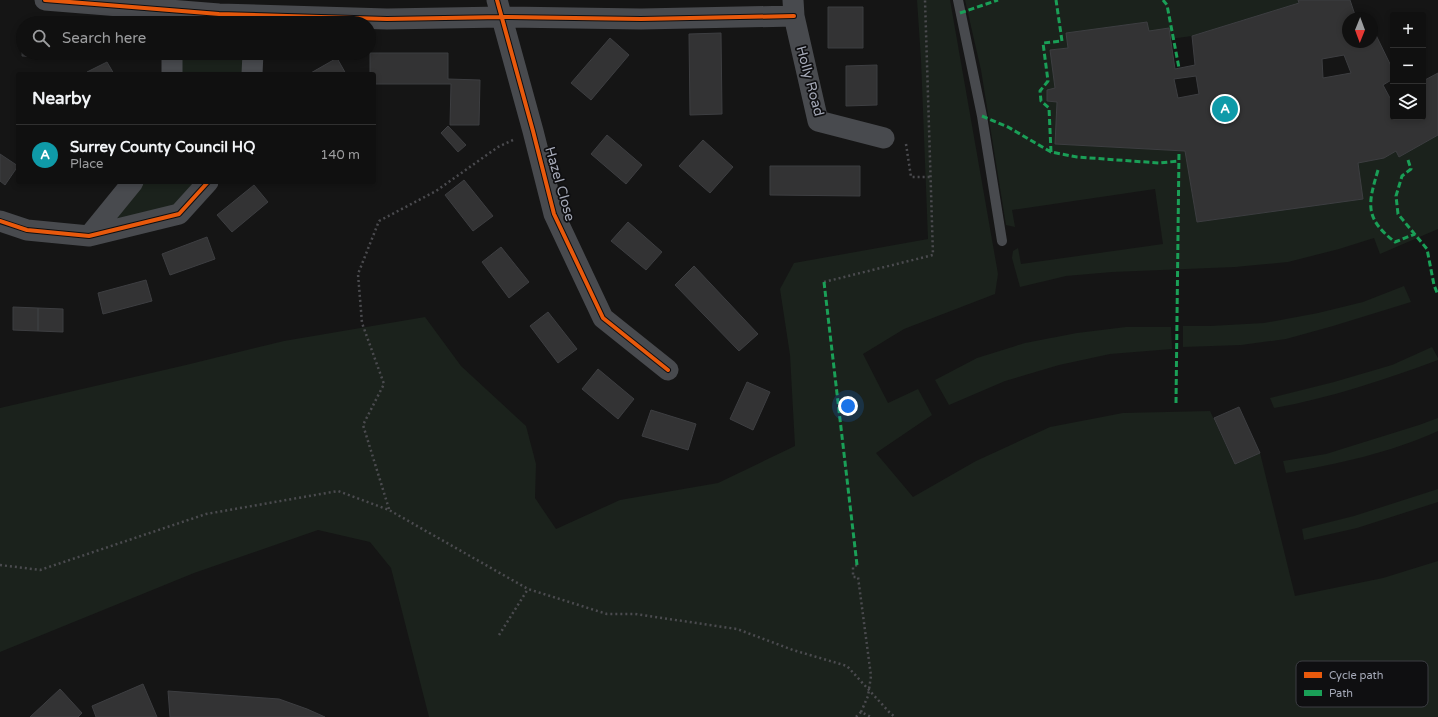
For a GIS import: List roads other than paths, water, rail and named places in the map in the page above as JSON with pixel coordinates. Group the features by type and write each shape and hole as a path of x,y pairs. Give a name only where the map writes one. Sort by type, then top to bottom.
{"street":[{"path":"45,0 163,16"},
{"path":"175,16 218,7 244,16"},
{"path":"376,19 499,8 641,19 794,8"},
{"name":"Hazel Close","path":"499,8 534,131 554,214 604,318 668,370"},
{"name":"Holly Road","path":"794,8 818,121 884,138"},
{"path":"172,60 172,72"},
{"path":"252,72 253,60"},
{"path":"89,236 131,184"},
{"path":"0,221 27,230 89,236 179,214 206,184"}],"lane":[{"path":"958,0 982,116 1002,241"}],"place":[{"name":"Surrey County Council HQ","path":"1225,109"}]}
